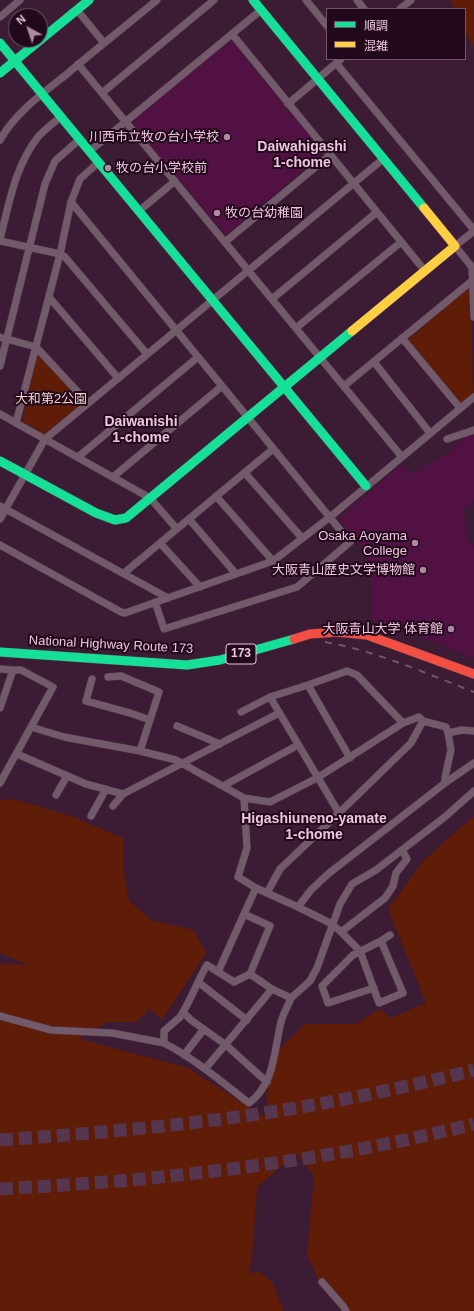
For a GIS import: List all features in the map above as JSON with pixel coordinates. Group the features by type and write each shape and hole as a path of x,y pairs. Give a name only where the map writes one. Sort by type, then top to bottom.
{"main road":[{"path":"0,73 89,0"},
{"path":"0,461 96,513 115,520 126,518 455,246 253,0"},
{"path":"0,44 43,94 366,486"},
{"name":"National Highway Route 173","path":"0,645 194,657 233,649 302,630 325,626 360,626 385,632 474,666"},
{"name":"National Highway Route 173","path":"0,652 187,665 220,660 310,634 337,632 367,635 474,674"}],"street":[{"path":"0,16 20,0"},
{"path":"0,140 20,113 156,0"},
{"path":"102,93 214,0"},
{"path":"306,0 326,25"},
{"path":"357,0 363,8"},
{"path":"401,8 411,0"},
{"path":"77,10 104,43"},
{"path":"90,151 261,10"},
{"path":"232,34 425,271"},
{"path":"288,104 339,61 474,230 455,246 472,267 474,317"},
{"path":"78,64 402,457"},
{"path":"61,116 39,136 17,172 0,240 60,254 65,257 147,354"},
{"path":"0,366 4,338 45,184 55,161 80,139"},
{"path":"225,242 330,155"},
{"path":"0,518 3,507 45,439 384,159"},
{"path":"16,423 60,254 70,202 80,179 99,162"},
{"path":"139,211 174,181"},
{"path":"70,202 350,542 297,587 164,629 155,602"},
{"path":"272,299 377,212"},
{"path":"296,328 401,242"},
{"path":"344,386 473,280"},
{"path":"48,297 118,378"},
{"path":"4,338 36,347 88,403"},
{"path":"402,338 460,408"},
{"path":"78,457 198,357"},
{"path":"374,362 430,433"},
{"path":"113,477 222,386"},
{"path":"0,545 125,613 273,561 330,517 474,397"},
{"path":"0,414 150,498 177,529"},
{"path":"447,439 474,430"},
{"path":"124,573 274,448"},
{"path":"245,472 302,538"},
{"path":"216,496 273,561"},
{"path":"3,507 168,598"},
{"path":"190,519 236,574"},
{"path":"160,543 200,587"},
{"path":"0,669 21,670 53,687 0,783"},
{"path":"0,707 13,670"},
{"path":"241,712 270,697 347,671 357,676 403,723"},
{"path":"108,677 121,676 159,692 140,751"},
{"path":"92,679 86,701 150,720"},
{"path":"308,685 350,758"},
{"path":"270,697 339,813"},
{"path":"113,806 123,794 279,713"},
{"path":"31,727 64,737 140,751 176,760 244,798 270,802 317,778 403,723 419,717 423,721 446,727 451,750 444,777 445,783"},
{"path":"267,893 280,869 411,743 423,721"},
{"path":"177,726 220,744"},
{"path":"448,733 462,730 474,730"},
{"path":"222,786 298,745"},
{"path":"17,754 86,784 123,794"},
{"path":"298,907 311,890 328,874 445,783 474,763"},
{"path":"56,795 67,776"},
{"path":"91,816 106,789"},
{"path":"0,1016 51,1030 112,1034 164,1043 205,1069 249,1103 258,1097 267,1082 272,1068 282,1020 291,998 310,981 317,968 340,904 352,884 376,870 446,816 474,791"},
{"path":"244,798 247,848 238,877 256,888 332,924 341,932 360,951 379,1003 403,993 381,941"},
{"path":"341,932 385,898 393,886 396,873 407,859 402,850"},
{"path":"218,972 256,888"},
{"path":"164,1043 164,1031 180,1017 208,965 234,982 250,974 270,926 244,914"},
{"path":"374,988 328,1004 322,986 353,955 390,935"},
{"path":"250,974 272,989 291,998"},
{"path":"198,982 247,1020"},
{"path":"205,1069 272,989"},
{"path":"183,1012 226,1045 267,1082"},
{"path":"184,1055 204,1029"},
{"path":"322,1282 346,1311"}],"shaded area":[{"name":"川西市立牧の台小学校","path":"231,41 321,149 321,155 226,235 134,126 136,117"},
{"name":"Osaka Aoyama College","path":"474,432 474,500 464,510 468,541 474,546 474,658 371,619 371,564 361,546 339,519 401,465 412,474 450,452 467,434"}],"green space":[{"path":"450,0 474,0 474,49 466,33 466,8 454,8"},
{"path":"468,289 471,291 473,396 460,406 406,341"},
{"name":"大和第2公園","path":"41,352 81,401 81,405 45,434 22,421 38,353"},
{"path":"14,799 71,816 123,838 123,867 129,901 151,920 194,930 206,953 162,1020 149,1009 136,1022 107,1022 79,1039 188,1068 271,1120 266,1096 276,1053 305,1024 356,1024 379,1009 391,1018 426,1003 388,909 424,860 474,816 474,1311 349,1311 318,1279 307,1255 314,1175 296,1154 257,1187 253,1246 249,1274 259,1271 272,1282 284,1311 0,1311 0,963 28,965 0,953 0,800"}],"tunnel":[{"path":"0,1140 126,1130 251,1115 363,1096 474,1070"},
{"path":"0,1189 132,1180 233,1169 354,1150 434,1134 474,1124"}],"railway":[{"path":"325,642 382,657 474,692"}],"traffic: fast":[{"path":"0,73 89,0"},
{"path":"253,0 424,208"},
{"path":"0,43 366,486"},
{"path":"0,461 96,513 115,520 126,518 352,331"},
{"path":"0,652 187,665 220,660 294,639"}],"traffic: slow":[{"path":"352,331 455,246 424,208"}],"traffic: jam":[{"path":"294,639 310,634 337,632 367,635 474,674"}],"place":[{"name":"川西市立牧の台小学校","path":"227,137"},
{"name":"牧の台小学校前","path":"108,168"},
{"name":"牧の台幼稚園","path":"217,213"},
{"name":"Osaka Aoyama College","path":"415,543"},
{"name":"大阪青山歴史文学博物館","path":"423,570"},
{"name":"大阪青山大学 体育館","path":"451,629"}],"district":[{"name":"Daiwahigashi 1-chome","path":"302,156"},
{"name":"Daiwanishi 1-chome","path":"141,430"},
{"name":"Higashiuneno-yamate 1-chome","path":"314,828"}]}
